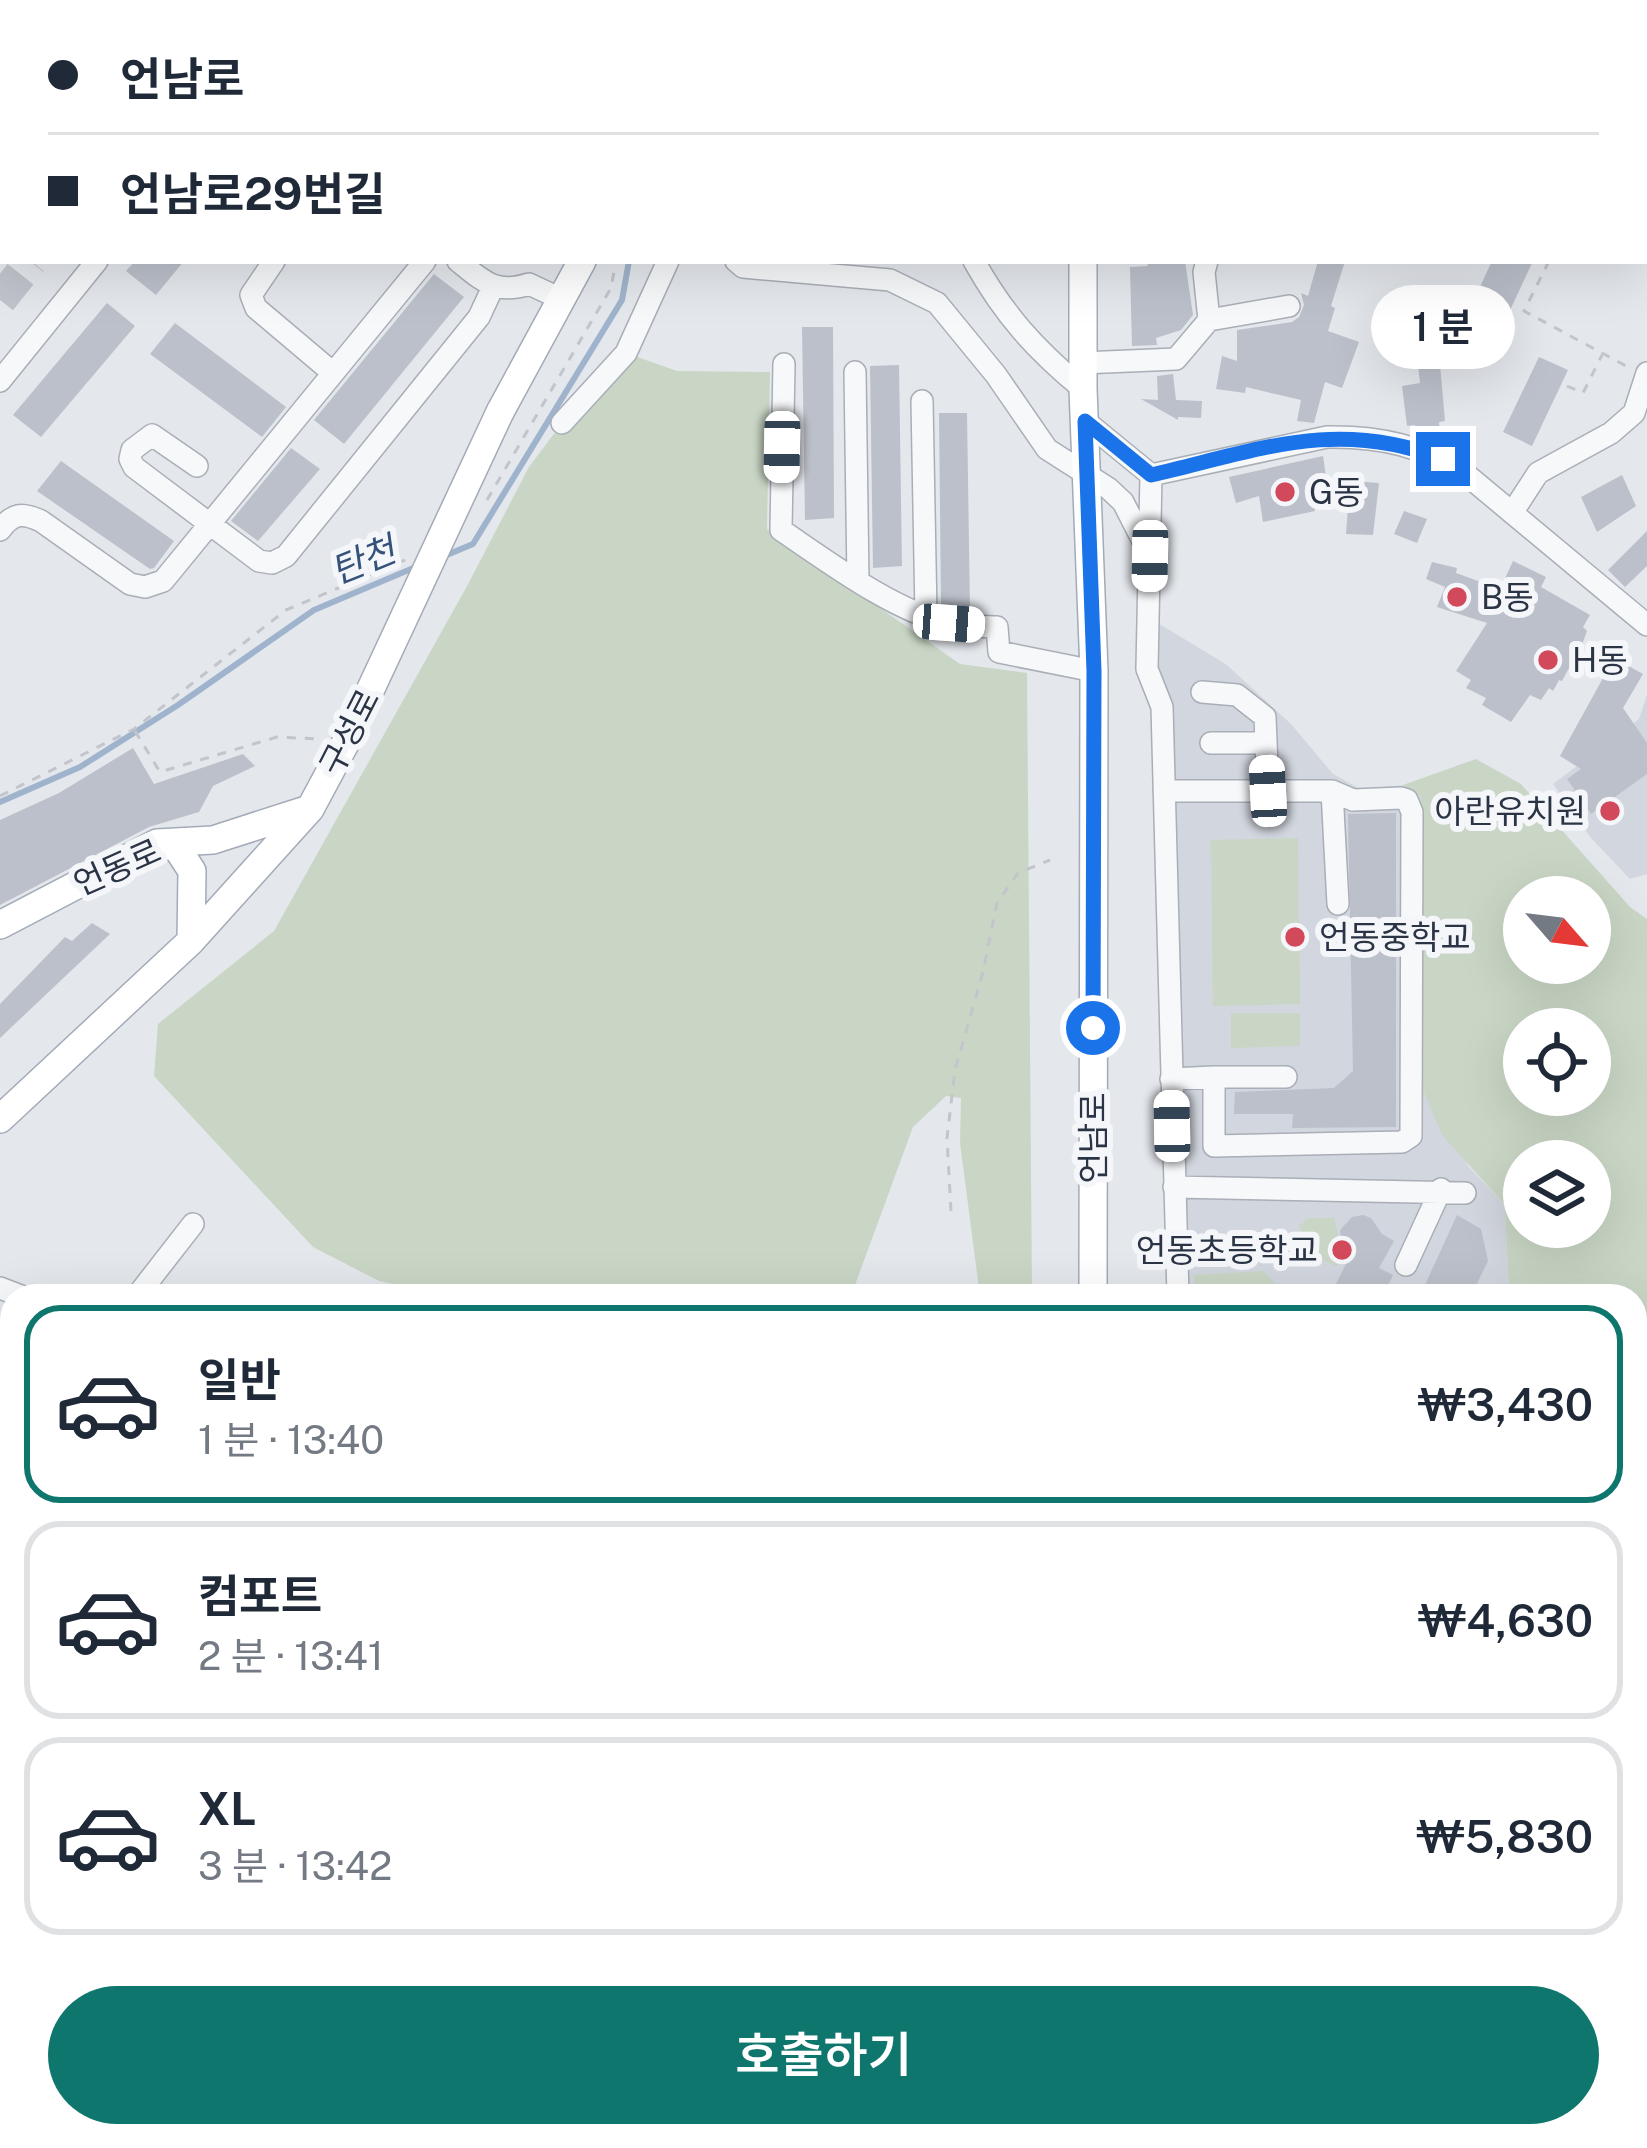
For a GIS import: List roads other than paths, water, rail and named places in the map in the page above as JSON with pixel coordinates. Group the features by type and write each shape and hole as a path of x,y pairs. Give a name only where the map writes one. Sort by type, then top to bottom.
{"main road":[{"name":"구성로","path":"0,1119 191,941 310,809 500,412 580,264"},
{"name":"언남로","path":"1083,264 1082,376 1094,671 1093,1284"},
{"name":"언동로","path":"0,925 157,843 213,840 310,809"},
{"path":"157,843 177,848 192,871 191,941"}],"street":[{"path":"0,381 95,264"},
{"path":"272,264 251,295 256,308 333,374"},
{"path":"0,530 10,517 25,514 41,520 130,584 146,587 163,581 422,264"},
{"path":"462,264 492,289 529,284 559,298"},
{"path":"562,423 626,353 667,264"},
{"path":"740,264 890,280 937,303 1047,448 1124,502 1150,556"},
{"path":"976,264 1000,309 1048,360 1082,376 1176,359 1209,320 1289,306"},
{"path":"1206,264 1209,320"},
{"path":"197,466 152,435 132,450 130,458 134,467 259,561 272,563 286,556 478,316 492,289"},
{"path":"784,364 781,530 858,581 926,614 949,623 998,627 999,652 1094,671"},
{"path":"855,372 858,581"},
{"path":"1512,513 1538,473 1611,433 1634,413 1646,375"},
{"path":"922,401 926,614"},
{"path":"1085,421 1151,475"},
{"path":"1151,475 1294,442 1355,436 1399,443 1443,459 1647,625"},
{"path":"1151,475 1147,669 1162,707 1178,1284"},
{"path":"1202,692 1237,695 1265,717 1268,791"},
{"path":"1211,743 1266,743"},
{"path":"1164,791 1333,790 1352,800 1401,798 1411,805 1411,1136 1402,1142 1214,1146 1214,1077"},
{"path":"1333,790 1338,904"},
{"path":"1171,1079 1286,1077"},
{"path":"1174,1187 1465,1193"},
{"path":"1406,1265 1441,1190"},
{"path":"146,1284 194,1224"}],"waterway":[{"name":"탄천","path":"442,557 473,544 622,300 628,264"},
{"name":"탄천","path":"0,802 80,767 314,610 418,566"}],"tunnel":[{"path":"0,300 29,264"}],"place":[{"name":"G동","path":"1285,492"},
{"name":"B동","path":"1457,597"},
{"name":"H동","path":"1548,660"},
{"name":"아란유치원","path":"1610,811"},
{"name":"언동중학교","path":"1295,937"},
{"name":"언동초등학교","path":"1342,1250"}]}
